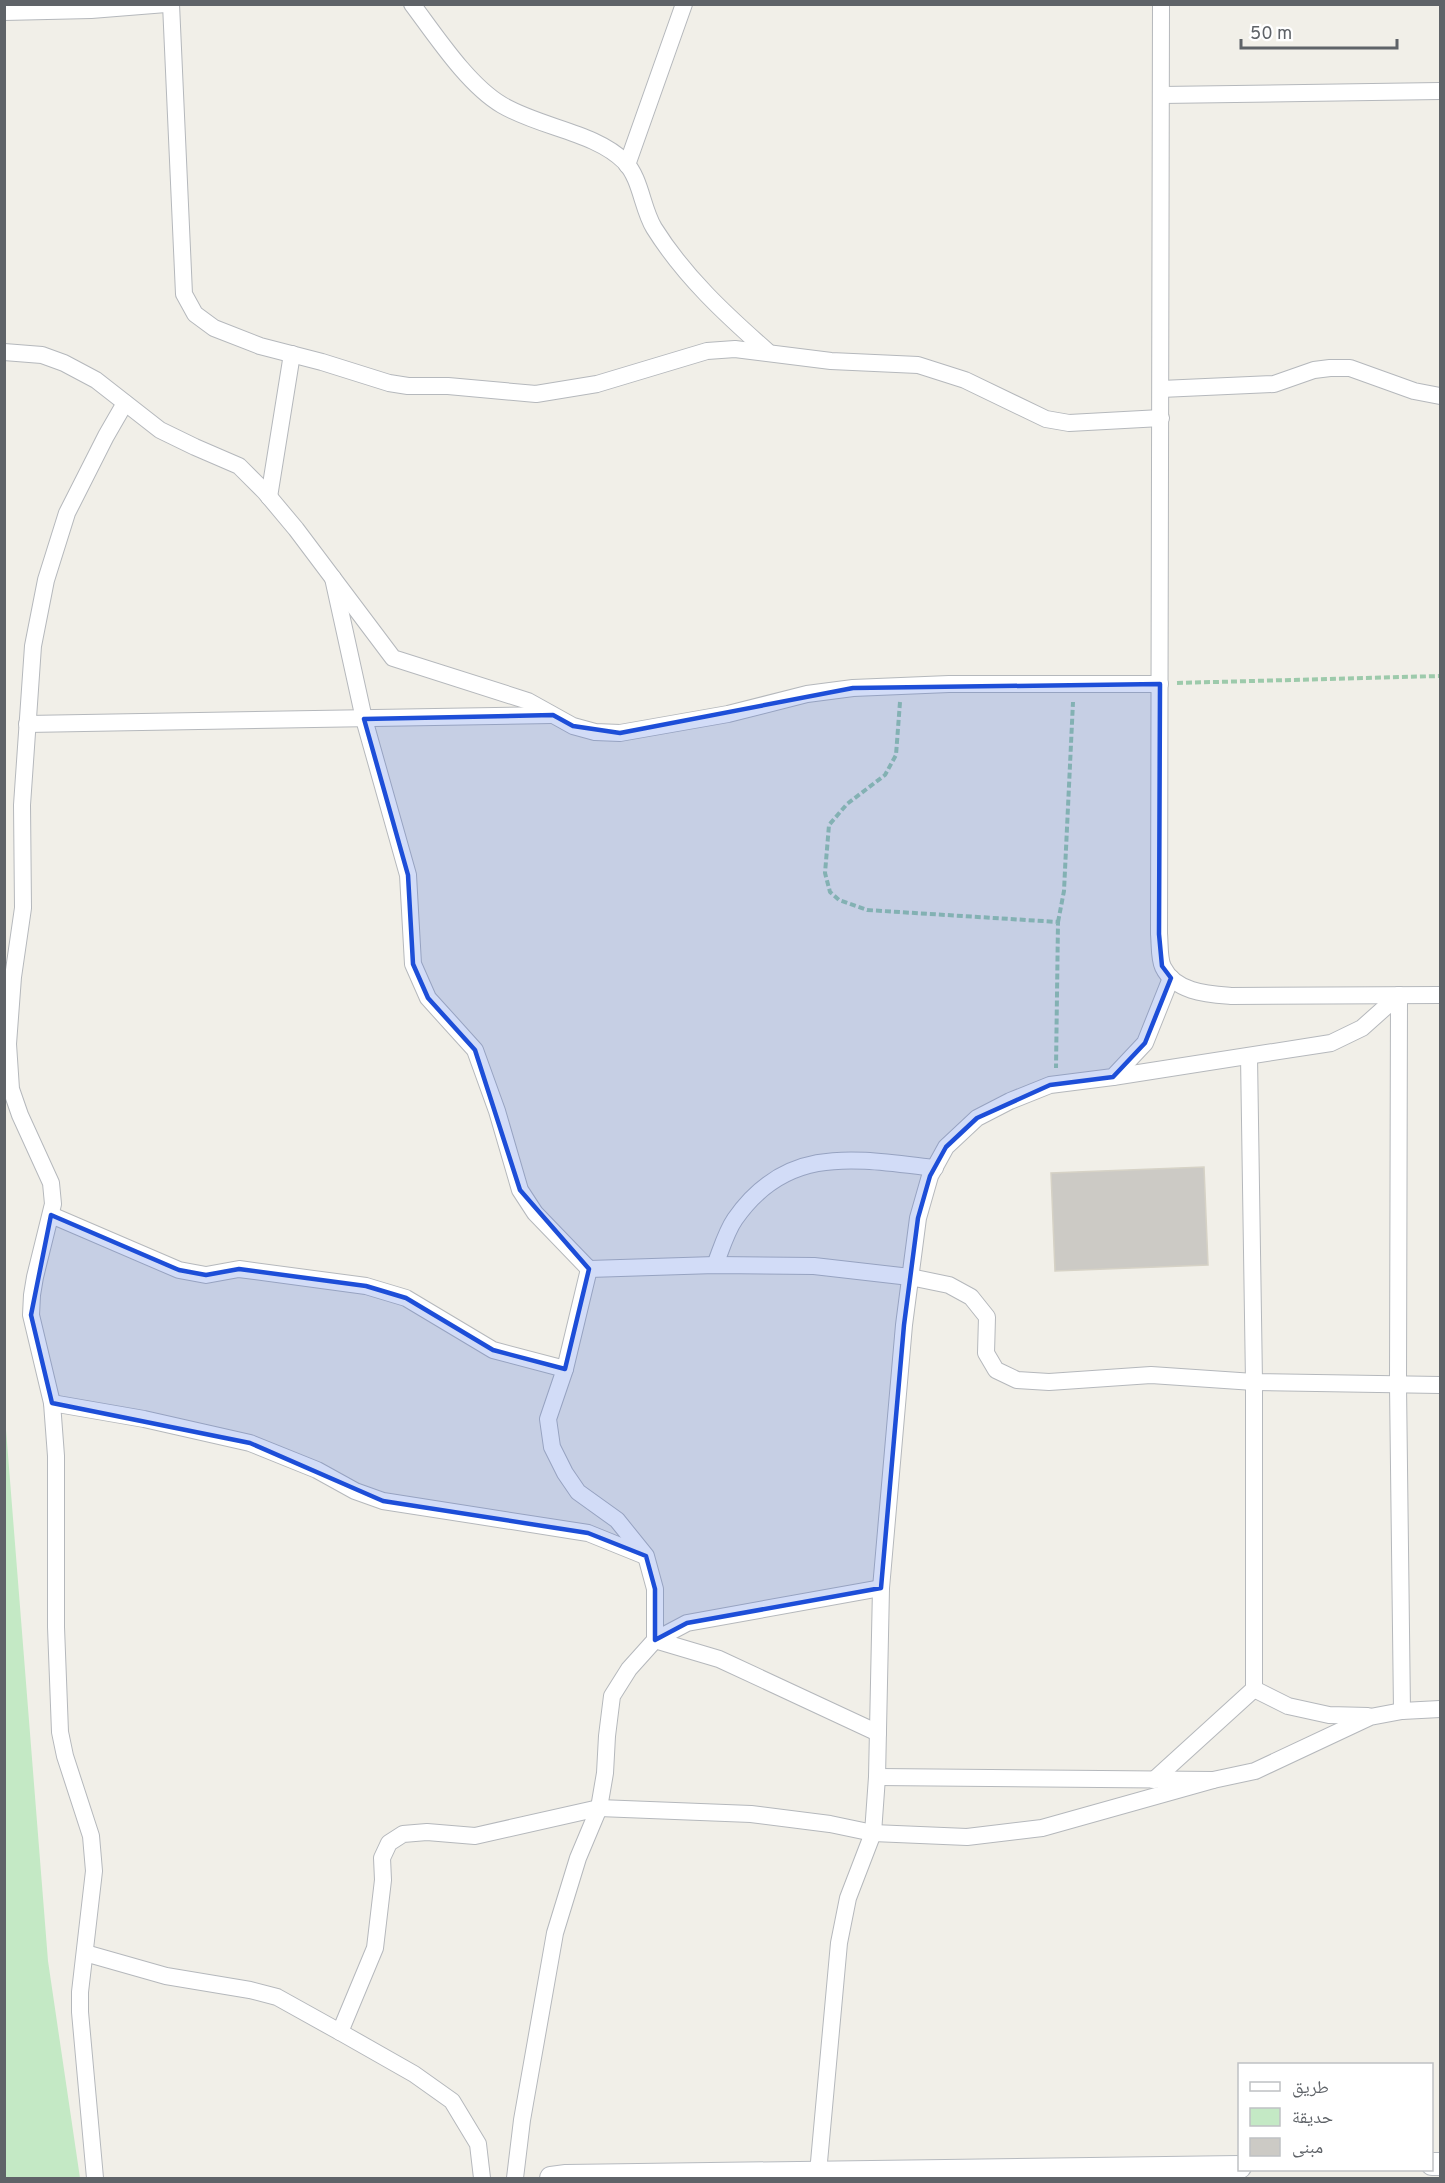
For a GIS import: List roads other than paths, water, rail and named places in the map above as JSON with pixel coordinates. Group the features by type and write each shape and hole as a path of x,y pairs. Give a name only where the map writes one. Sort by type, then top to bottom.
{"street":[{"path":"4,12 166,4"},
{"path":"171,4 184,294 195,314 214,328 260,346 389,383 408,386 448,386 536,394 597,384 707,351 735,349 767,351 831,361 918,365 965,380 1046,419 1069,423 1161,418"},
{"path":"412,4 473,80 500,104 533,121 599,143 613,151 627,165 638,185 647,216 666,247 698,286 767,351"},
{"path":"627,165 684,4"},
{"path":"1161,4 1159,934 1162,966 1171,978 1205,994 1231,996 1440,995"},
{"path":"1161,95 1440,91"},
{"path":"4,352 42,355 64,363 96,380 160,430 239,466 296,529 393,658 528,701 573,726 595,732 620,733 728,714 807,694 853,688 1160,684"},
{"path":"269,497 292,354"},
{"path":"1161,388 1274,384 1314,370 1350,368 1414,391 1440,396"},
{"path":"95,2178 80,2031 80,1992 94,1871 93,1854 89,1827 65,1756 60,1732 56,1627 56,1456 52,1403 31,1315 32,1294 53,1204 51,1183 20,1115 11,1089 9,1070 13,977 23,908 22,805 33,646 46,580 67,513 125,403"},
{"path":"333,578 364,719 408,875 413,964 428,999 474,1050 497,1111 520,1190 535,1213 589,1269 715,1265 814,1266 910,1277 949,1285 971,1297 987,1317 986,1353 996,1370 1017,1380 1049,1382 1151,1376 1254,1382 1440,1385"},
{"path":"27,724 553,715"},
{"path":"1113,1077 1145,1043 1171,978"},
{"path":"818,2173 839,1943 848,1898 873,1833 878,1777 881,1588 904,1325 918,1218 930,1176 946,1147 977,1118 1010,1101 1056,1085 1331,1043 1362,1028 1399,995"},
{"path":"1399,995 1398,1385 1402,1711"},
{"path":"1154,1779 1254,1689 1254,1382 1250,1056"},
{"path":"715,1265 734,1220 760,1190 785,1173 824,1160 870,1160 935,1168"},
{"path":"51,1215 179,1270 206,1275 239,1269 366,1286 406,1298 493,1350 565,1369"},
{"path":"589,1269 565,1369 548,1419 552,1447 565,1473 578,1491 617,1520 646,1556 655,1589 655,1640"},
{"path":"52,1403 144,1419 250,1443 317,1470 356,1491 382,1501 588,1533 646,1556"},
{"path":"515,2178 522,2120 555,1933 578,1858 598,1808 605,1773 612,1696 629,1669 655,1640 687,1623 881,1588"},
{"path":"655,1640 719,1659 878,1733"},
{"path":"1254,1689 1288,1706 1329,1715 1370,1717 1402,1711 1440,1709"},
{"path":"340,2032 375,1948 383,1880 382,1858 389,1843 403,1834 475,1836 598,1808 751,1814 830,1824 873,1833 967,1837 1042,1828 1213,1780 1255,1771 1370,1717"},
{"path":"878,1777 1213,1780"},
{"path":"85,1953 166,1976 250,1990 277,1997 340,2032 414,2074 452,2101 478,2144 482,2178"},
{"path":"551,2178 1238,2167"}]}
